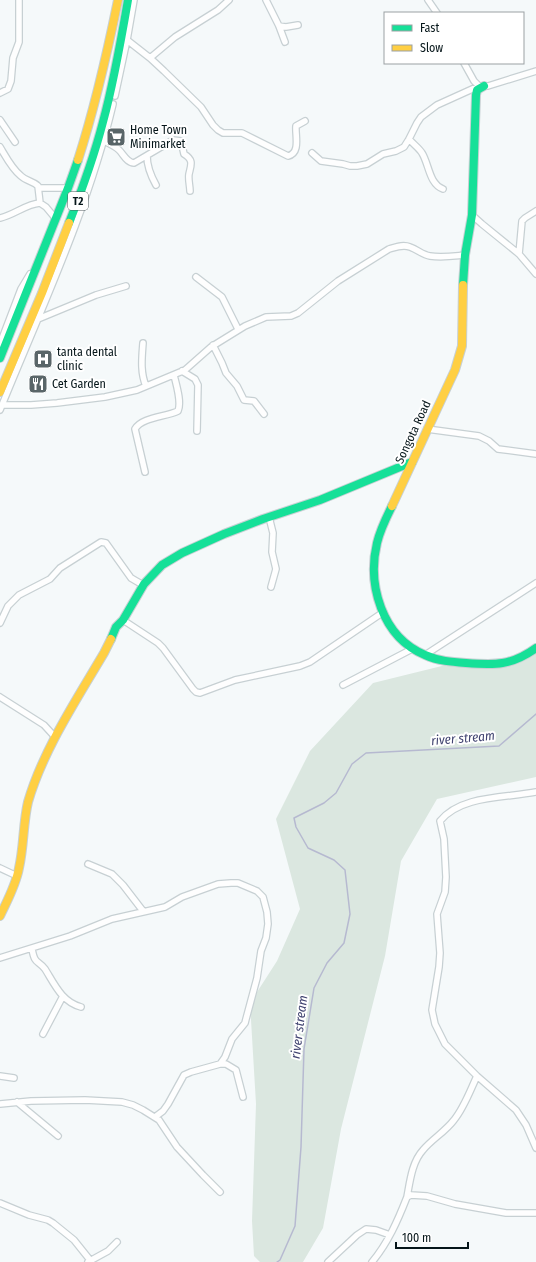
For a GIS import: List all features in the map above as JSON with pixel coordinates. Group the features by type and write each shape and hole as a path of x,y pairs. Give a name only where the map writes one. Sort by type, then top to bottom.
{"main road":[{"name":"T2","path":"0,358 56,219 88,132 118,0"},
{"name":"T2","path":"0,392 65,236 85,180 103,124 118,61 128,0"},
{"name":"Songota Road","path":"482,86 477,90 476,95 472,215 465,256 462,346 455,370 385,521 377,545 375,565 376,587 382,613 389,625 400,639 412,649 425,655 442,661 487,665 520,660 536,648"},
{"path":"0,916 11,893 21,861 30,794 55,737 96,666 116,627 123,620 143,585 162,565 182,552 269,517 320,500 412,462"}],"street":[{"path":"0,93 8,89 11,81 14,58 19,42 19,0"},
{"path":"134,0 127,40 104,141 81,210 1,407 51,404 105,397 136,390 174,375 192,364 212,345 238,329 266,317 291,316 298,313 338,281 389,248 406,246 411,247 424,255 442,257 465,256"},
{"path":"150,58 175,37 218,10 229,0"},
{"path":"266,0 285,42"},
{"path":"428,0 436,12"},
{"path":"279,26 286,27 298,25"},
{"path":"127,40 150,58 200,107 213,124 224,133 242,133 288,156 293,154 296,149 296,126 305,121"},
{"path":"465,64 474,81 482,86"},
{"path":"312,153 321,161 357,166 367,164 388,152 404,147 416,122 437,105 482,86 488,86 536,71"},
{"path":"0,120 15,142"},
{"path":"409,139 423,154 432,179 438,187 443,189"},
{"path":"104,141 113,145 131,163 147,156 173,140 181,141 184,154 189,157 191,161 189,177 190,191"},
{"path":"0,147 19,174 23,178 36,184 39,188 40,203"},
{"path":"147,156 151,175 156,185"},
{"path":"39,188 68,188"},
{"path":"0,218 30,205 40,203 46,207 56,219"},
{"path":"519,254 522,221 536,211"},
{"path":"472,215 519,254 536,274"},
{"path":"0,344 21,289 38,263"},
{"path":"196,277 222,296 238,329"},
{"path":"38,319 96,295 126,286"},
{"path":"143,343 142,377 146,386"},
{"path":"212,345 226,374 237,386 244,400 254,400 264,414"},
{"path":"182,371 195,379 198,385 198,431"},
{"path":"145,472 135,429 141,423 177,412 179,409 179,401 174,375"},
{"path":"427,429 479,436 489,441 498,449 536,454"},
{"path":"269,517 273,532 272,552 276,569 271,587"},
{"path":"0,623 8,606 19,595 48,580 60,568 101,542 106,543 131,578 143,585"},
{"path":"425,655 536,583"},
{"path":"123,620 158,643 193,689 200,693 235,680 300,666 310,662 382,613"},
{"path":"343,685 412,649"},
{"path":"0,697 44,725 55,737"},
{"path":"536,792 475,801 462,805 440,821 444,839 446,877 444,892 437,914 440,953 433,1014 437,1030 444,1044 477,1076 519,1113 536,1148"},
{"path":"88,864 112,874 143,911"},
{"path":"0,868 17,876"},
{"path":"0,958 32,949 112,919 165,907 182,897 218,884 231,882 238,883 257,891 263,897 267,912 268,924 245,1023 232,1039 220,1064"},
{"path":"32,949 35,960 44,968 54,985 63,996 73,1004 82,1007"},
{"path":"43,1034 63,996"},
{"path":"155,1117 163,1111 168,1104 184,1075 220,1064 226,1064 235,1069 243,1097"},
{"path":"0,1076 14,1078"},
{"path":"372,1262 390,1235 407,1196 414,1164 422,1151 455,1120 477,1076"},
{"path":"0,1104 85,1100 122,1102 132,1105 155,1117 163,1125 177,1147 220,1192"},
{"path":"17,1102 58,1136"},
{"path":"407,1196 412,1194 422,1195 455,1204 506,1213 536,1213"},
{"path":"0,1203 29,1216 48,1220 74,1240 89,1261 108,1251 117,1242"},
{"path":"328,1262 357,1235 366,1229 376,1230 390,1235"}],"shaded area":[{"path":"536,651 536,777 437,799 401,861 385,956 341,1129 323,1228 303,1262 260,1262 254,1256 252,1221 256,1104 250,1003 277,961 300,909 276,819 310,751 373,683 458,662 508,663"}],"waterway":[{"name":"river stream","path":"277,1262 280,1260 295,1226 301,1147 304,1049 314,988 327,963 344,943 350,914 345,870 334,860 308,848 296,827 294,818 324,803 336,793 352,764 366,753 499,746 536,714"}],"traffic: fast":[{"path":"69,223 88,173 107,107 128,0"},
{"path":"463,285 465,255 472,215 476,95 477,90 484,86"},
{"path":"0,358 78,160"},
{"path":"111,639 116,627 123,620 144,584 162,565 182,553 224,534 320,500 412,462"},
{"path":"392,506 381,529 377,543 374,559 374,576 376,592 381,608 388,623 398,636 410,647 425,655 440,660 456,662 486,664 502,663 519,658 536,648"}],"traffic: slow":[{"path":"78,160 90,120 110,40 118,0"},
{"path":"0,392 42,293 69,223"},
{"path":"392,506 455,370 462,346 463,285"},
{"path":"0,916 18,874 21,860 26,810 42,763 111,639"}],"place":[{"name":"Home Town Minimarket","path":"116,137"},
{"name":"tanta dental clinic","path":"43,359"},
{"name":"Cet Garden","path":"38,384"}]}
